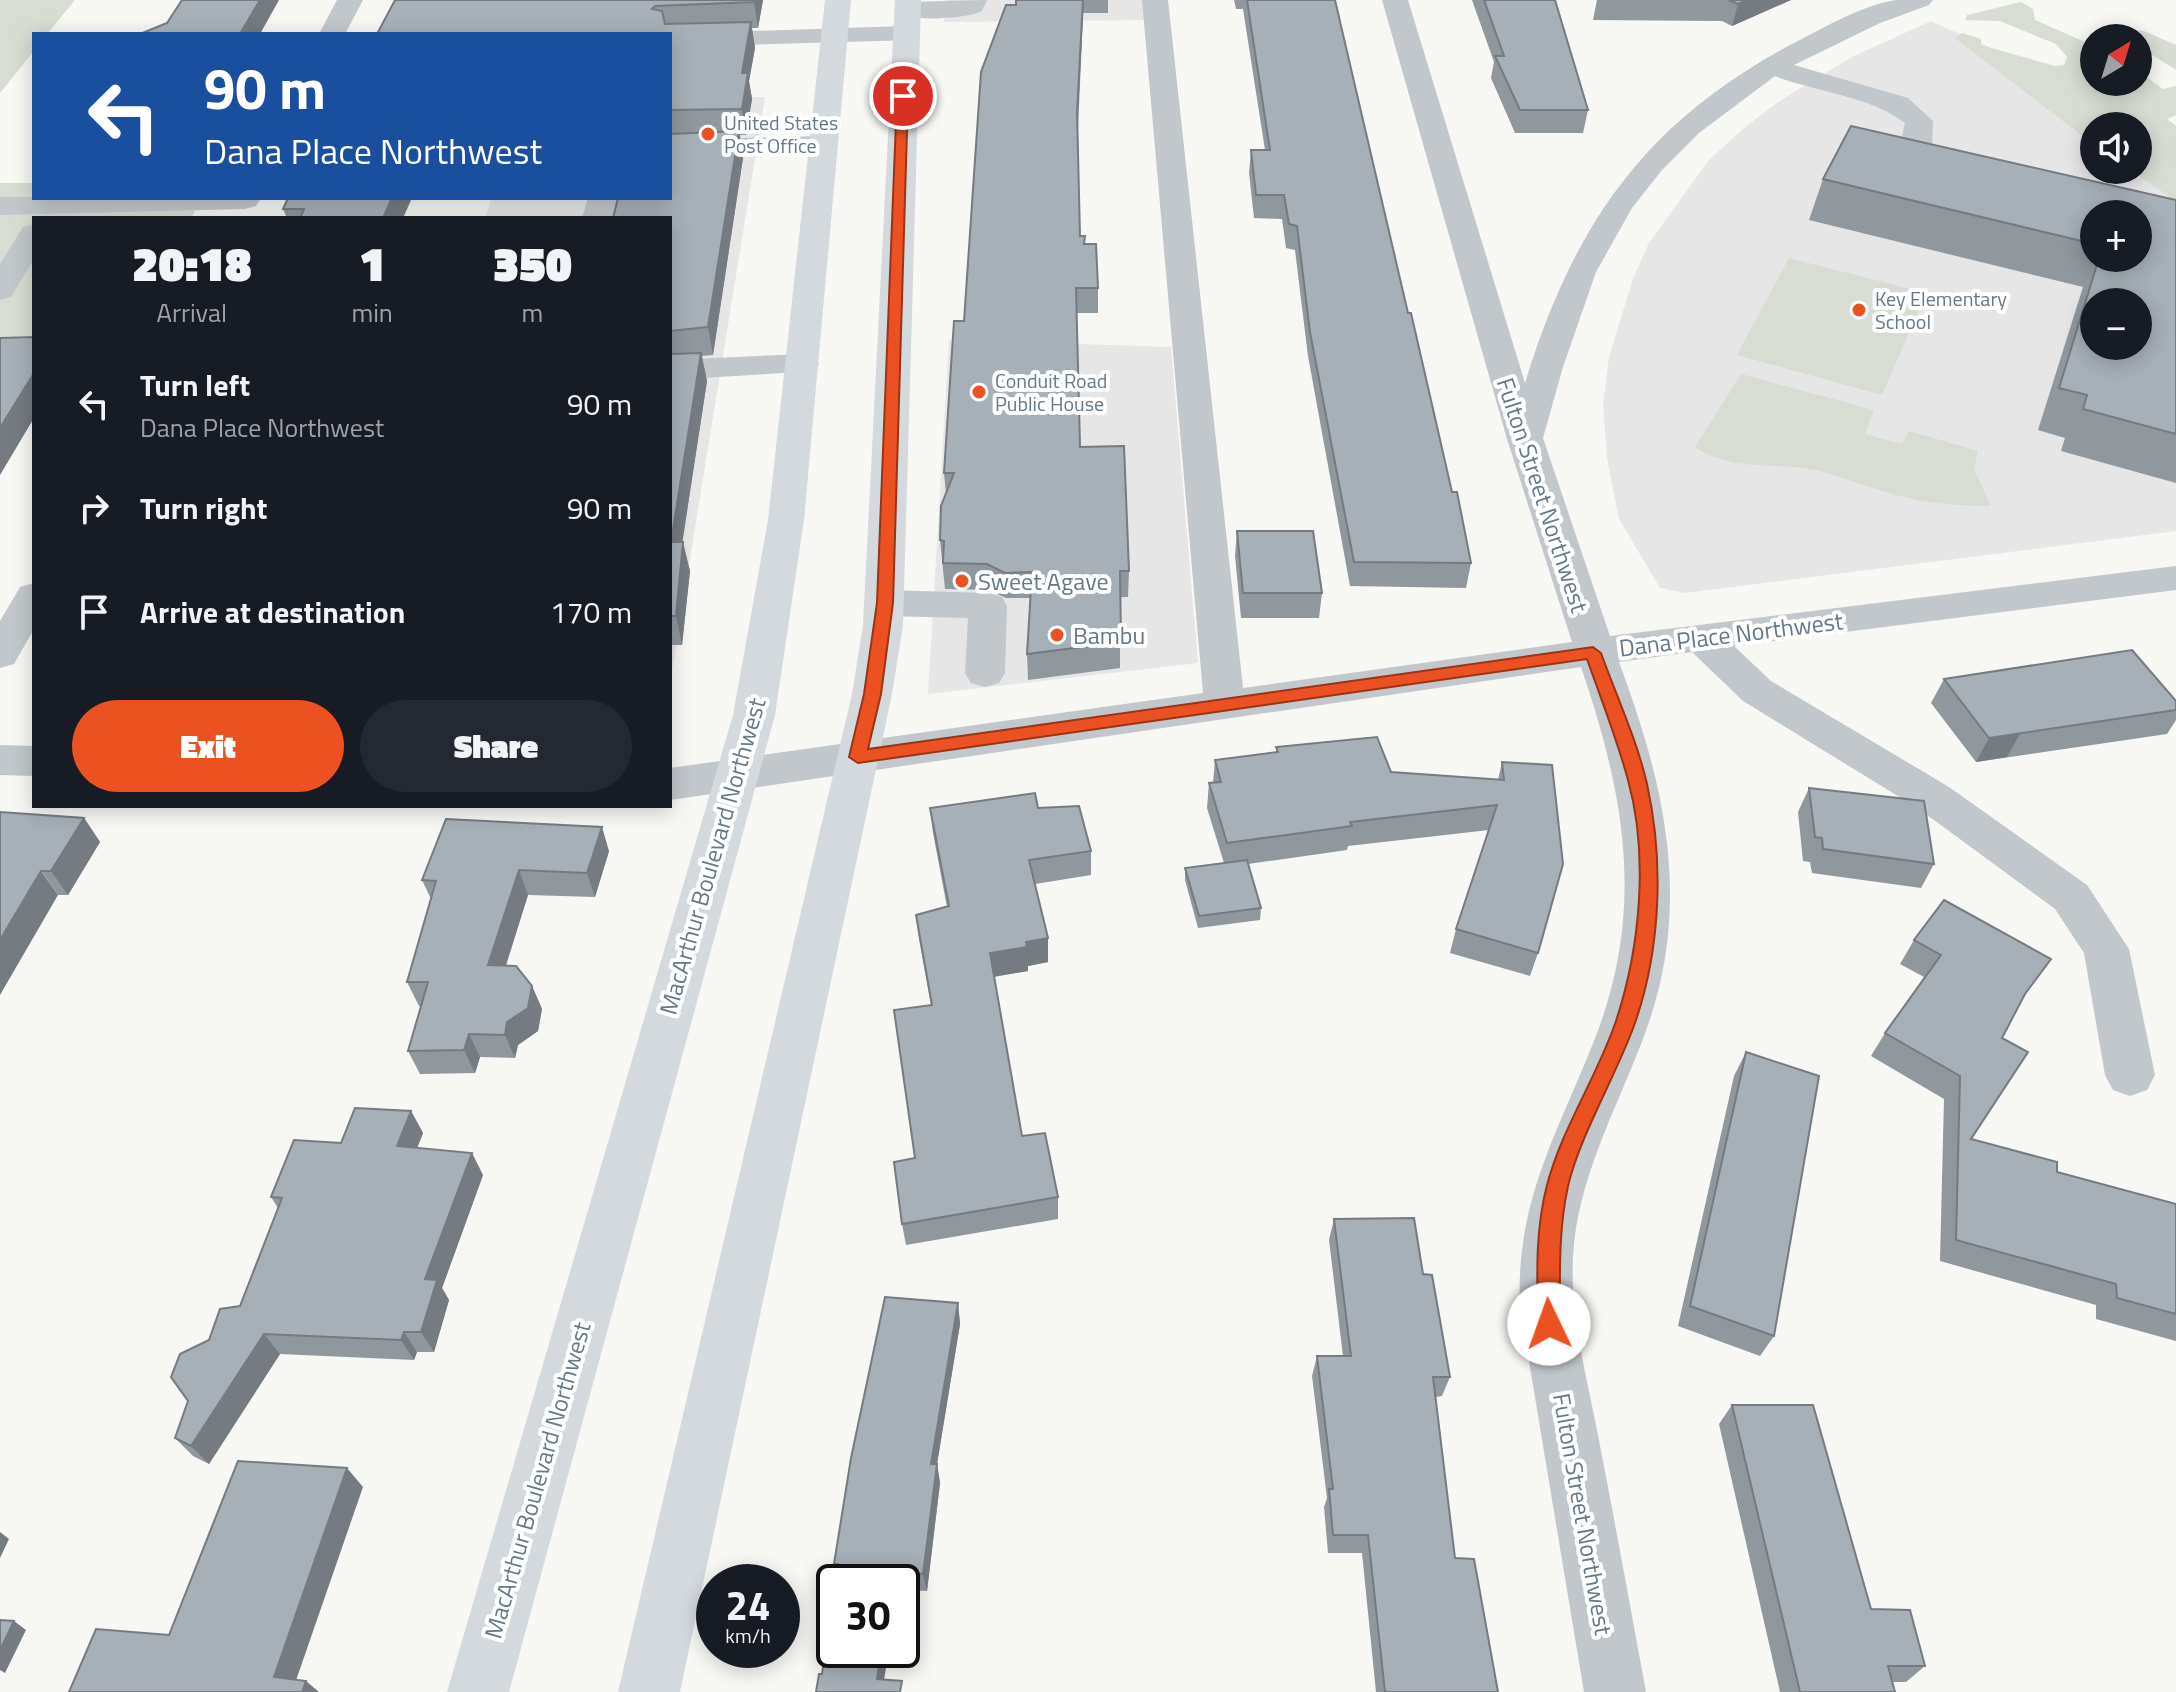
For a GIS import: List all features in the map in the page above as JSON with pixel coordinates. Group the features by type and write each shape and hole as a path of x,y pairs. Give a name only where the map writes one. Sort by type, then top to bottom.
{"main road":[{"name":"MacArthur Boulevard Northwest","path":"478,1692 754,715 772,617 802,364 838,0"},
{"path":"649,1692 872,694 885,603 907,15"}],"street":[{"path":"333,32 350,0"},
{"path":"672,39 835,36 907,15 967,9 973,6 974,0"},
{"path":"1155,0 1225,707"},
{"name":"Fulton Street Northwest","path":"1395,0 1525,439 1638,783 1648,855 1643,949 1626,1021 1558,1182 1548,1236 1547,1294 1553,1355 1615,1692"},
{"path":"1525,439 1573,288 1612,214 1675,139 1719,102 1772,66 1834,33 1920,0"},
{"path":"1772,66 1820,84 1898,104 1919,121 1915,139 1917,147 1925,155 1939,162 1999,176"},
{"path":"672,149 823,145"},
{"path":"0,206 46,211 242,205"},
{"path":"0,290 32,236"},
{"path":"672,370 802,364"},
{"name":"Dana Place Northwest","path":"672,784 1700,637 2176,578"},
{"path":"0,654 32,599"},
{"path":"885,603 988,606 985,673"},
{"path":"1700,637 1757,691 1934,798 2071,897 2106,949 2130,1075"},
{"path":"0,760 32,761"}],"shaded area":[{"path":"0,0 75,0 49,32 32,32 32,53 0,93"},
{"path":"945,0 1149,0 1149,20 944,22"},
{"path":"2021,2 2033,9 2035,20 2080,40 2080,96 2152,96 2152,81 2163,89 2176,86 2176,115 2167,119 2176,126 2176,201 2151,184 2152,112 2080,112 2080,134 1955,38 1962,33 1981,39 1981,45 2055,66 2064,65 2067,57 2056,44 2000,21 1965,20 1967,15"},
{"name":"Key Elementary School","path":"1931,21 2080,88 2080,96 2098,96 2133,112 2080,112 2080,184 2152,184 2152,120 2176,135 2176,531 1685,593 1660,588 1619,519 1607,458 1603,406 1609,357 1633,279 1649,243 1709,160 1778,102 1852,57"},
{"path":"2152,34 2176,45 2176,70 2152,55"},
{"path":"765,97 672,670 672,216 486,216 491,200 672,200 672,98"},
{"path":"0,183 32,183 32,200 202,200 192,216 32,216 32,357 0,359"},
{"path":"1789,258 1926,293 1882,395 1737,355"},
{"path":"949,340 1171,347 1198,663 928,694"},
{"path":"1741,374 1874,410 1865,434 1902,444 1909,431 1978,451 1974,469 1991,506 1915,499 1815,470 1721,459 1695,447"}],"building":[{"path":"182,0 260,0 241,32 145,32 167,23"},
{"path":"395,0 755,0 655,6 652,9 662,11 665,24 751,22 742,73 748,73 742,109 672,110 672,32 378,32"},
{"path":"1016,0 1083,0 1077,112 1080,236 1085,236 1084,244 1096,244 1098,288 1076,288 1080,447 1124,446 1129,571 1120,571 1121,642 1027,654 1032,572 1005,573 987,564 943,563 944,541 940,540 941,506 954,473 944,473 954,321 964,321 981,72 1006,5 1016,5"},
{"path":"1247,0 1335,0 1452,492 1457,492 1471,563 1354,562 1310,332 1297,226 1289,224 1284,195 1256,195 1251,150 1270,150"},
{"path":"1484,0 1555,0 1588,110 1520,110 1495,56 1504,56"},
{"path":"1851,126 2080,178 2080,184 2106,184 2176,200 2176,434 2083,409 2087,395 2059,388 2080,320 2080,360 2152,360 2152,288 2090,288 2095,272 2152,272 2152,200 2080,200 2080,241 1823,179"},
{"path":"739,131 708,327 672,331 672,216 614,216 618,200 672,200 672,134"},
{"path":"287,200 391,200 384,216 301,216 304,209 283,209"},
{"path":"32,337 32,376 0,428 0,338"},
{"path":"701,353 672,536 672,354"},
{"path":"1237,531 1313,531 1322,593 1243,593"},
{"path":"672,542 683,542 676,616 672,616"},
{"path":"2132,650 2176,701 2176,710 1989,738 1944,679"},
{"path":"1377,737 1391,772 1504,780 1502,762 1552,765 1563,864 1538,953 1456,929 1497,805 1350,822 1352,826 1227,843 1209,783 1221,782 1215,760 1278,752 1276,747"},
{"path":"1809,788 1924,801 1934,864 1823,849 1822,838 1815,837"},
{"path":"1035,793 1038,808 1079,806 1091,851 1029,860 1048,938 1026,942 1027,947 990,953 1022,1136 1045,1133 1058,1197 902,1224 894,1162 915,1158 894,1010 932,1005 916,915 949,906 930,808"},
{"path":"0,812 84,818 51,871 41,871 0,940"},
{"path":"446,819 602,827 587,873 519,870 488,965 516,966 532,986 528,1008 507,1022 505,1035 469,1034 464,1050 408,1051 428,982 407,982 436,881 422,880"},
{"path":"1247,860 1261,908 1199,916 1185,868"},
{"path":"1944,900 2051,959 2025,994 2002,1038 2028,1052 1971,1139 2057,1162 2057,1172 2176,1204 2176,1314 2117,1298 2116,1284 1956,1240 1960,1076 1885,1033 1941,955 1914,940"},
{"path":"1746,1052 1819,1076 1774,1336 1690,1306"},
{"path":"355,1108 411,1111 397,1146 472,1153 425,1279 437,1280 421,1332 404,1332 401,1340 264,1334 191,1446 175,1438 188,1401 171,1377 180,1354 209,1340 220,1309 240,1306 282,1198 271,1197 294,1140 341,1143"},
{"path":"1414,1218 1423,1274 1432,1275 1450,1377 1433,1377 1455,1558 1474,1559 1498,1692 1385,1692 1368,1535 1333,1535 1329,1489 1333,1489 1317,1356 1351,1356 1334,1219"},
{"path":"885,1297 958,1303 931,1464 937,1464 923,1574 920,1574 920,1564 834,1564 851,1458"},
{"path":"1732,1405 1813,1405 1871,1609 1910,1610 1925,1666 1888,1666 1895,1692 1800,1692"},
{"path":"238,1461 347,1468 274,1677 306,1681 302,1692 69,1692 96,1629 169,1635"},
{"path":"0,1620 14,1621 0,1650"},
{"path":"823,1668 879,1668 877,1679 902,1681 900,1692 816,1692 819,1674 822,1674"}],"place":[{"name":"United States Post Office","path":"708,134"},
{"name":"Key Elementary School","path":"1859,310"},
{"name":"Conduit Road Public House","path":"979,392"},
{"name":"Sweet Agave","path":"962,581"},
{"name":"Bambu","path":"1057,635"}],"route":[{"path":"903,96 885,603 872,694 858,757 1593,653 1625,737 1638,783 1648,855 1647,906 1643,949 1626,1021 1558,1182 1548,1236 1549,1324"}]}
